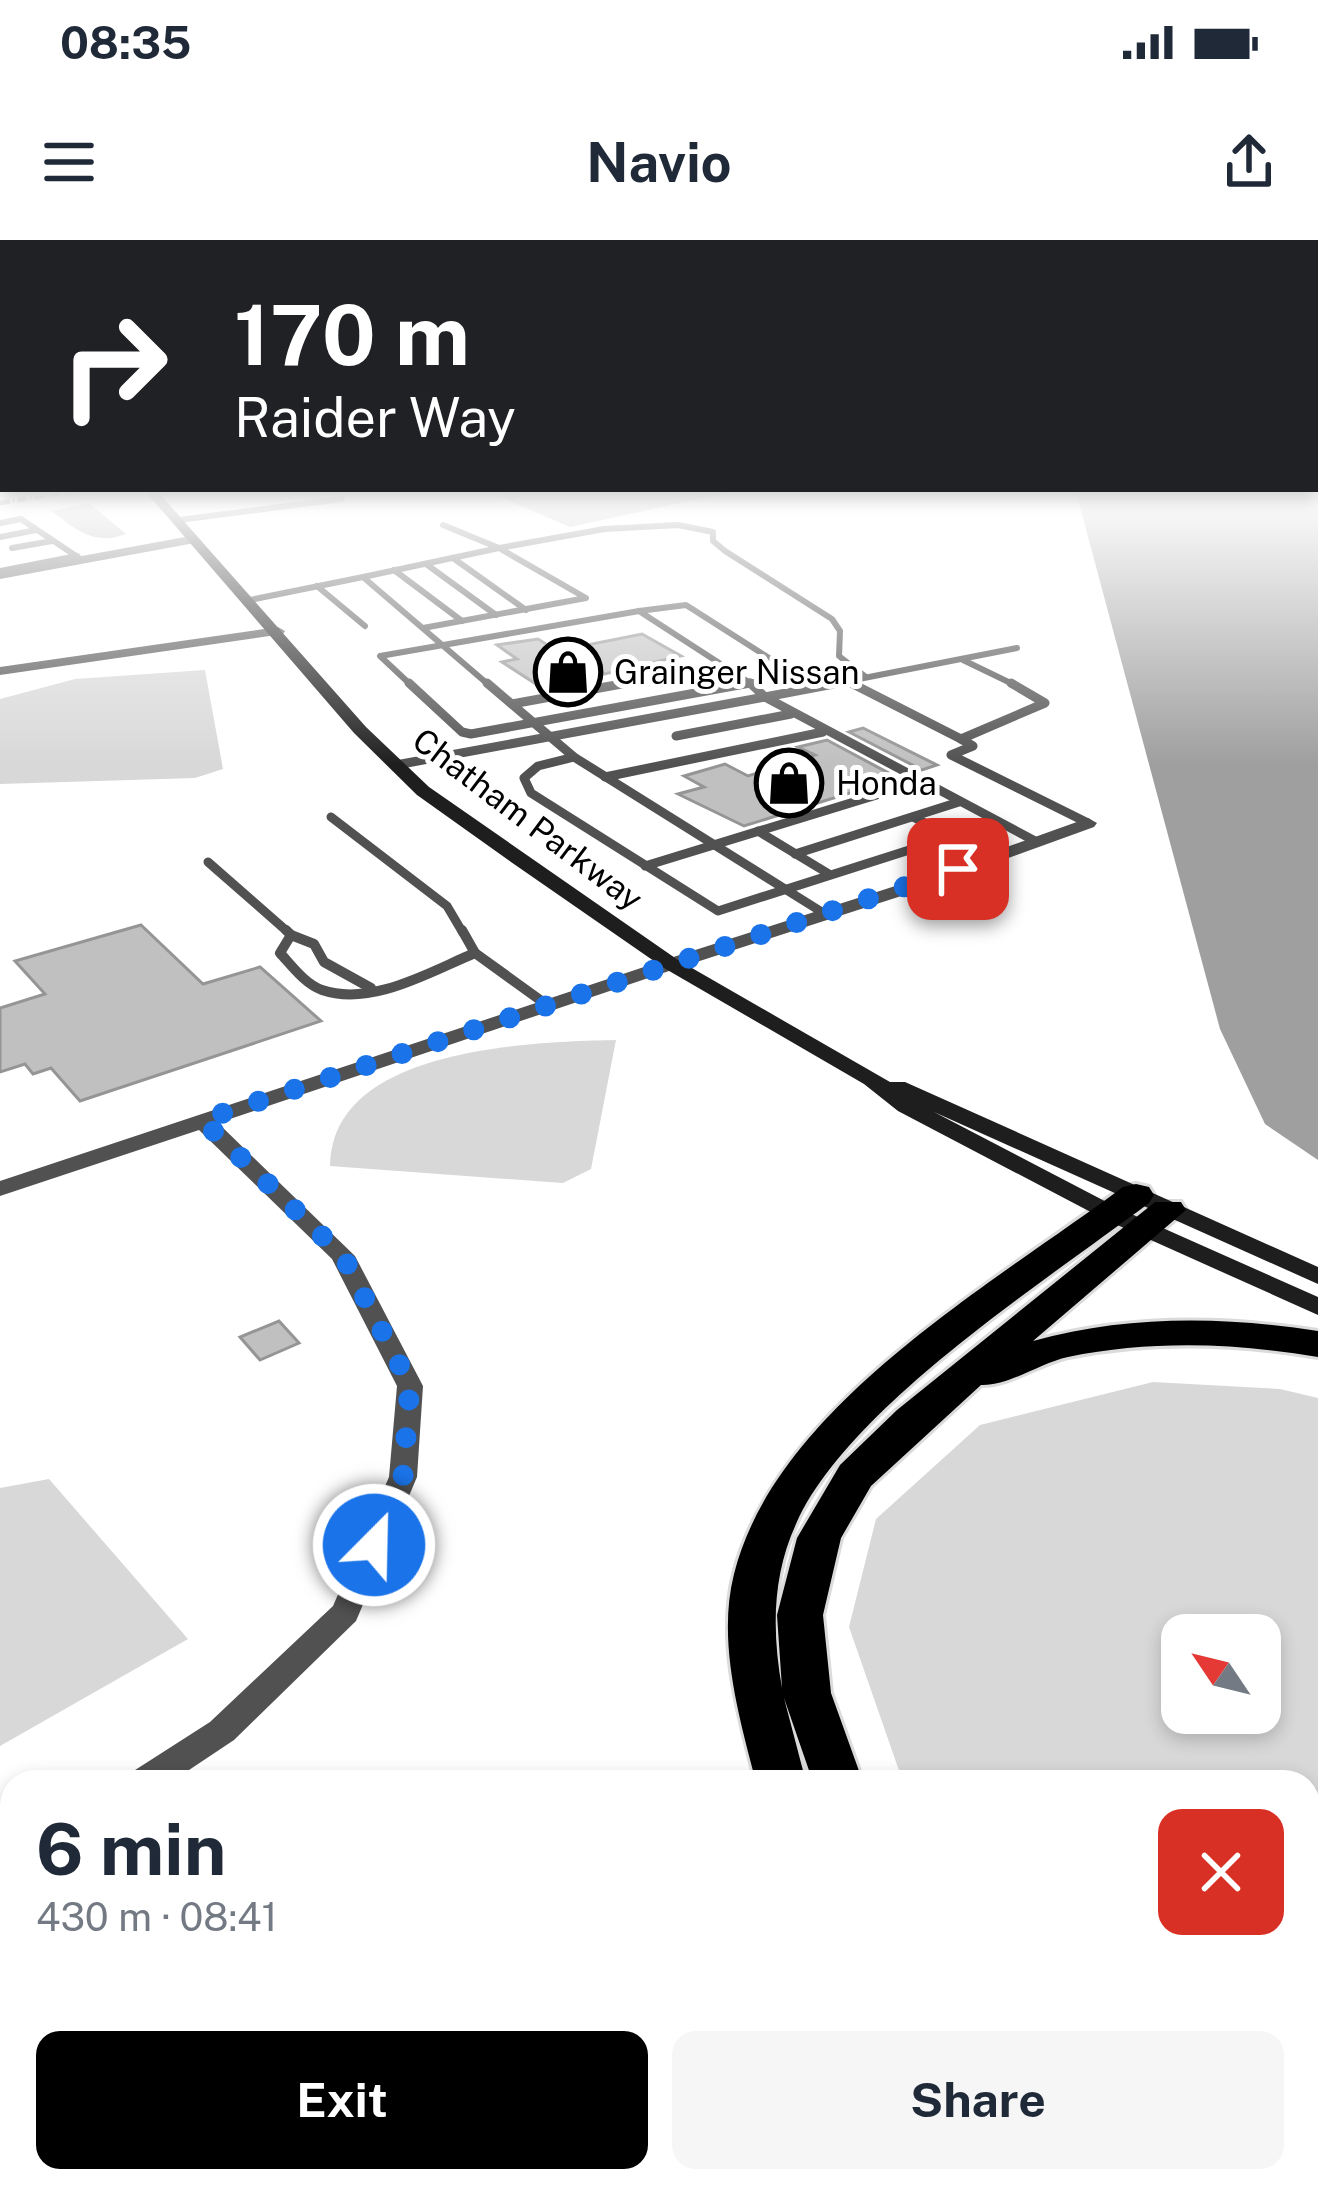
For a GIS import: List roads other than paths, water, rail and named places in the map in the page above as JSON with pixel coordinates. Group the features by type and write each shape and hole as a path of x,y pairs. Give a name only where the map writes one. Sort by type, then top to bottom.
{"highway":[{"path":"834,1770 807,1693 800,1615 818,1538 855,1476 1140,1212"},
{"path":"778,1770 757,1688 753,1627 757,1574 771,1525 803,1471 844,1426 1140,1212"},
{"path":"912,1420 992,1370 1055,1348 1165,1332 1273,1335 1318,1343"}],"main road":[{"name":"Chatham Parkway","path":"235,583 360,730 423,791 671,964 872,1079 906,1106 1140,1212 1318,1307"},
{"name":"Chatham Parkway","path":"1140,1212 1318,1276"}],"street":[{"path":"0,670 278,631"},
{"path":"0,1189 1088,823"},
{"path":"162,1770 222,1730 345,1613 403,1477 410,1385 343,1256 202,1120"}],"lane":[{"path":"250,600 332,583"},
{"path":"371,583 574,757 825,914"},
{"path":"411,583 462,621"},
{"path":"452,583 496,616"},
{"path":"488,583 526,610"},
{"path":"423,628 586,598 560,583"},
{"path":"771,583 825,609 841,630 839,656 866,677"},
{"path":"317,586 365,626"},
{"path":"686,605 791,672 462,732 380,656 441,643 639,611 686,605"},
{"path":"639,611 791,715 1035,841"},
{"path":"396,765 1017,648"},
{"path":"961,659 1046,699 1040,708 962,739"},
{"path":"512,704 722,664"},
{"path":"848,681 973,746 951,755 1088,823"},
{"path":"676,736 791,715"},
{"path":"605,776 824,732"},
{"path":"574,757 538,766 524,778 531,793 718,910 997,821"},
{"path":"645,866 920,781"},
{"path":"796,854 959,802"},
{"path":"331,817 447,906 475,953 547,1005"},
{"path":"913,817 951,836"},
{"path":"758,831 829,874"},
{"path":"208,862 290,935 314,944 324,962 371,988"},
{"path":"290,935 280,953 319,989 404,982 475,953"}],"place":[{"name":"Grainger Nissan","path":"568,672"},
{"name":"Honda","path":"789,783"}]}
